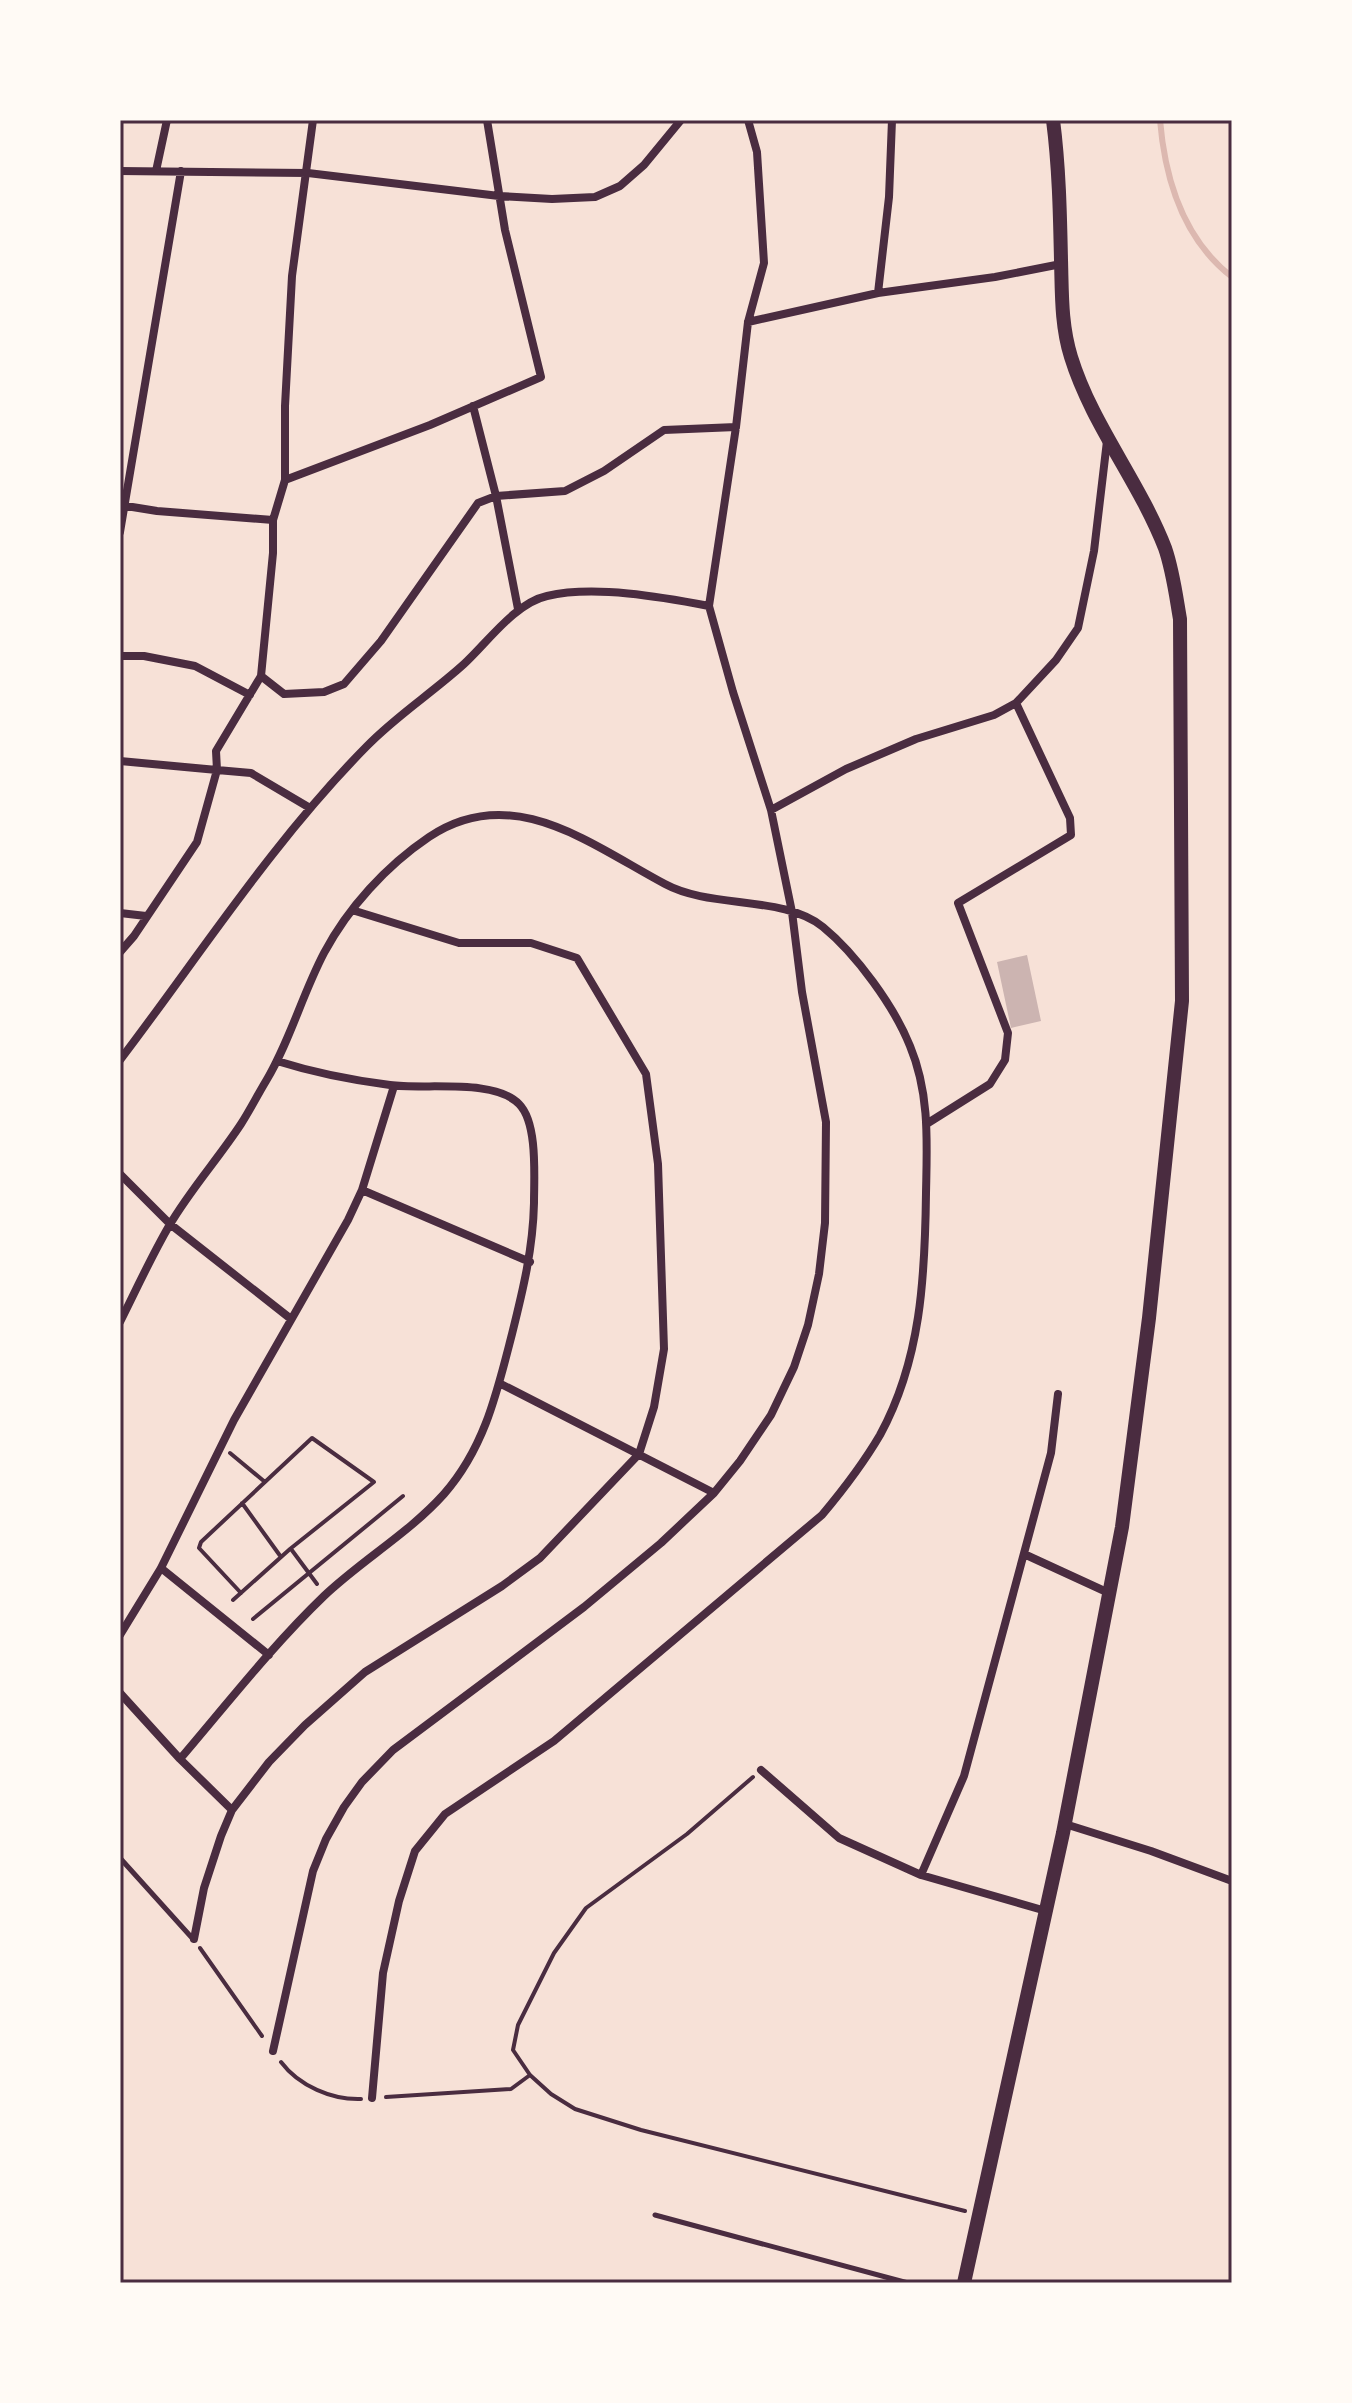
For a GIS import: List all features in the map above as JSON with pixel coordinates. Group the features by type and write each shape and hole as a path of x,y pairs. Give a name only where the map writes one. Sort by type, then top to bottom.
{"main road":[{"path":"964,2283 1065,1824 1111,1594 1147,1333 1182,1001 1178,607 1165,548 1079,381 1069,352 1063,323 1053,120"}],"street":[{"path":"156,171 167,120"},
{"path":"120,952 197,842 217,770 216,751 261,676 273,553 273,520 285,480 285,406 292,276 313,120"},
{"path":"285,480 541,377 505,230 487,120"},
{"path":"120,171 308,173 499,196 595,197 620,186 644,165 681,120"},
{"path":"273,2051 313,1871 326,1839 362,1782 393,1750 584,1607 661,1543 714,1493 771,1415 808,1325 819,1274 825,1223 826,1122 802,992 792,912 771,810 709,606 748,322 764,263 757,152 748,120"},
{"path":"878,293 889,197 892,120"},
{"path":"120,532 181,171"},
{"path":"748,322 878,293 995,277 1061,264"},
{"path":"473,406 496,496 518,609"},
{"path":"261,676 284,694 324,692 344,684 381,641 478,503 496,496 565,491 604,471 664,430 736,427"},
{"path":"771,810 846,769 916,739 994,715 1016,703 1056,660 1078,628 1094,551 1107,438"},
{"path":"123,506 273,520"},
{"path":"120,1060 310,808 368,745 462,666 518,609 545,596 570,593 622,593 709,606"},
{"path":"120,656 144,656 195,666 250,695"},
{"path":"928,1123 990,1084 1005,1060 1008,1033 958,903 1071,835 1070,818 1016,703"},
{"path":"120,761 251,773 310,808"},
{"path":"120,1322 170,1224 241,1124 277,1061 325,952 352,910 378,879 428,838 454,823 482,815 512,814 545,821 675,890 808,917 825,929 870,978 896,1015 919,1072 928,1123 924,1288 916,1338 881,1432 855,1475 822,1515 554,1741 445,1814 415,1851 399,1901 383,1973 372,2098"},
{"path":"194,1939 211,1863 232,1810 269,1762 365,1672 502,1586 540,1558 639,1454 654,1407 664,1349 658,1164 646,1074 577,958 531,943 459,943 352,910"},
{"path":"120,913 146,916"},
{"path":"180,1759 325,1595 417,1519 445,1492 465,1466 483,1434 530,1262 534,1226 532,1138 529,1118 519,1104 504,1093 484,1089 394,1086 319,1075 277,1061"},
{"path":"120,1635 161,1568 222,1446 348,1220 362,1190 394,1086"},
{"path":"120,1174 170,1224 291,1319"},
{"path":"362,1190 530,1262"},
{"path":"499,1383 714,1493"},
{"path":"921,1875 964,1776 1051,1453 1058,1394"},
{"path":"1024,1554 1111,1594"},
{"path":"161,1568 269,1655"},
{"path":"120,1693 232,1810"},
{"path":"761,1770 839,1838 921,1875 1046,1911"},
{"path":"1065,1824 1232,1881"}],"lane":[{"path":"120,1858 194,1939"},
{"path":"655,2215 908,2283"}],"path":[{"path":"233,1600 241,1593 290,1549 374,1482 312,1438 201,1542 199,1548 241,1593"},
{"path":"222,1446 265,1482"},
{"path":"253,1619 403,1496"},
{"path":"242,1503 281,1557"},
{"path":"290,1549 325,1595"},
{"path":"761,1770 687,1834 586,1908 554,1953 518,2025 513,2050 530,2075 551,2094 575,2109 641,2130 979,2214"},
{"path":"194,1939 273,2051 295,2077 321,2091 354,2099 511,2089 530,2075"}],"building":[{"path":"1027,955 1041,1021 1011,1028 997,962"}],"waterway":[{"path":"1160,120 1166,164 1180,207 1201,245 1232,277"}]}
